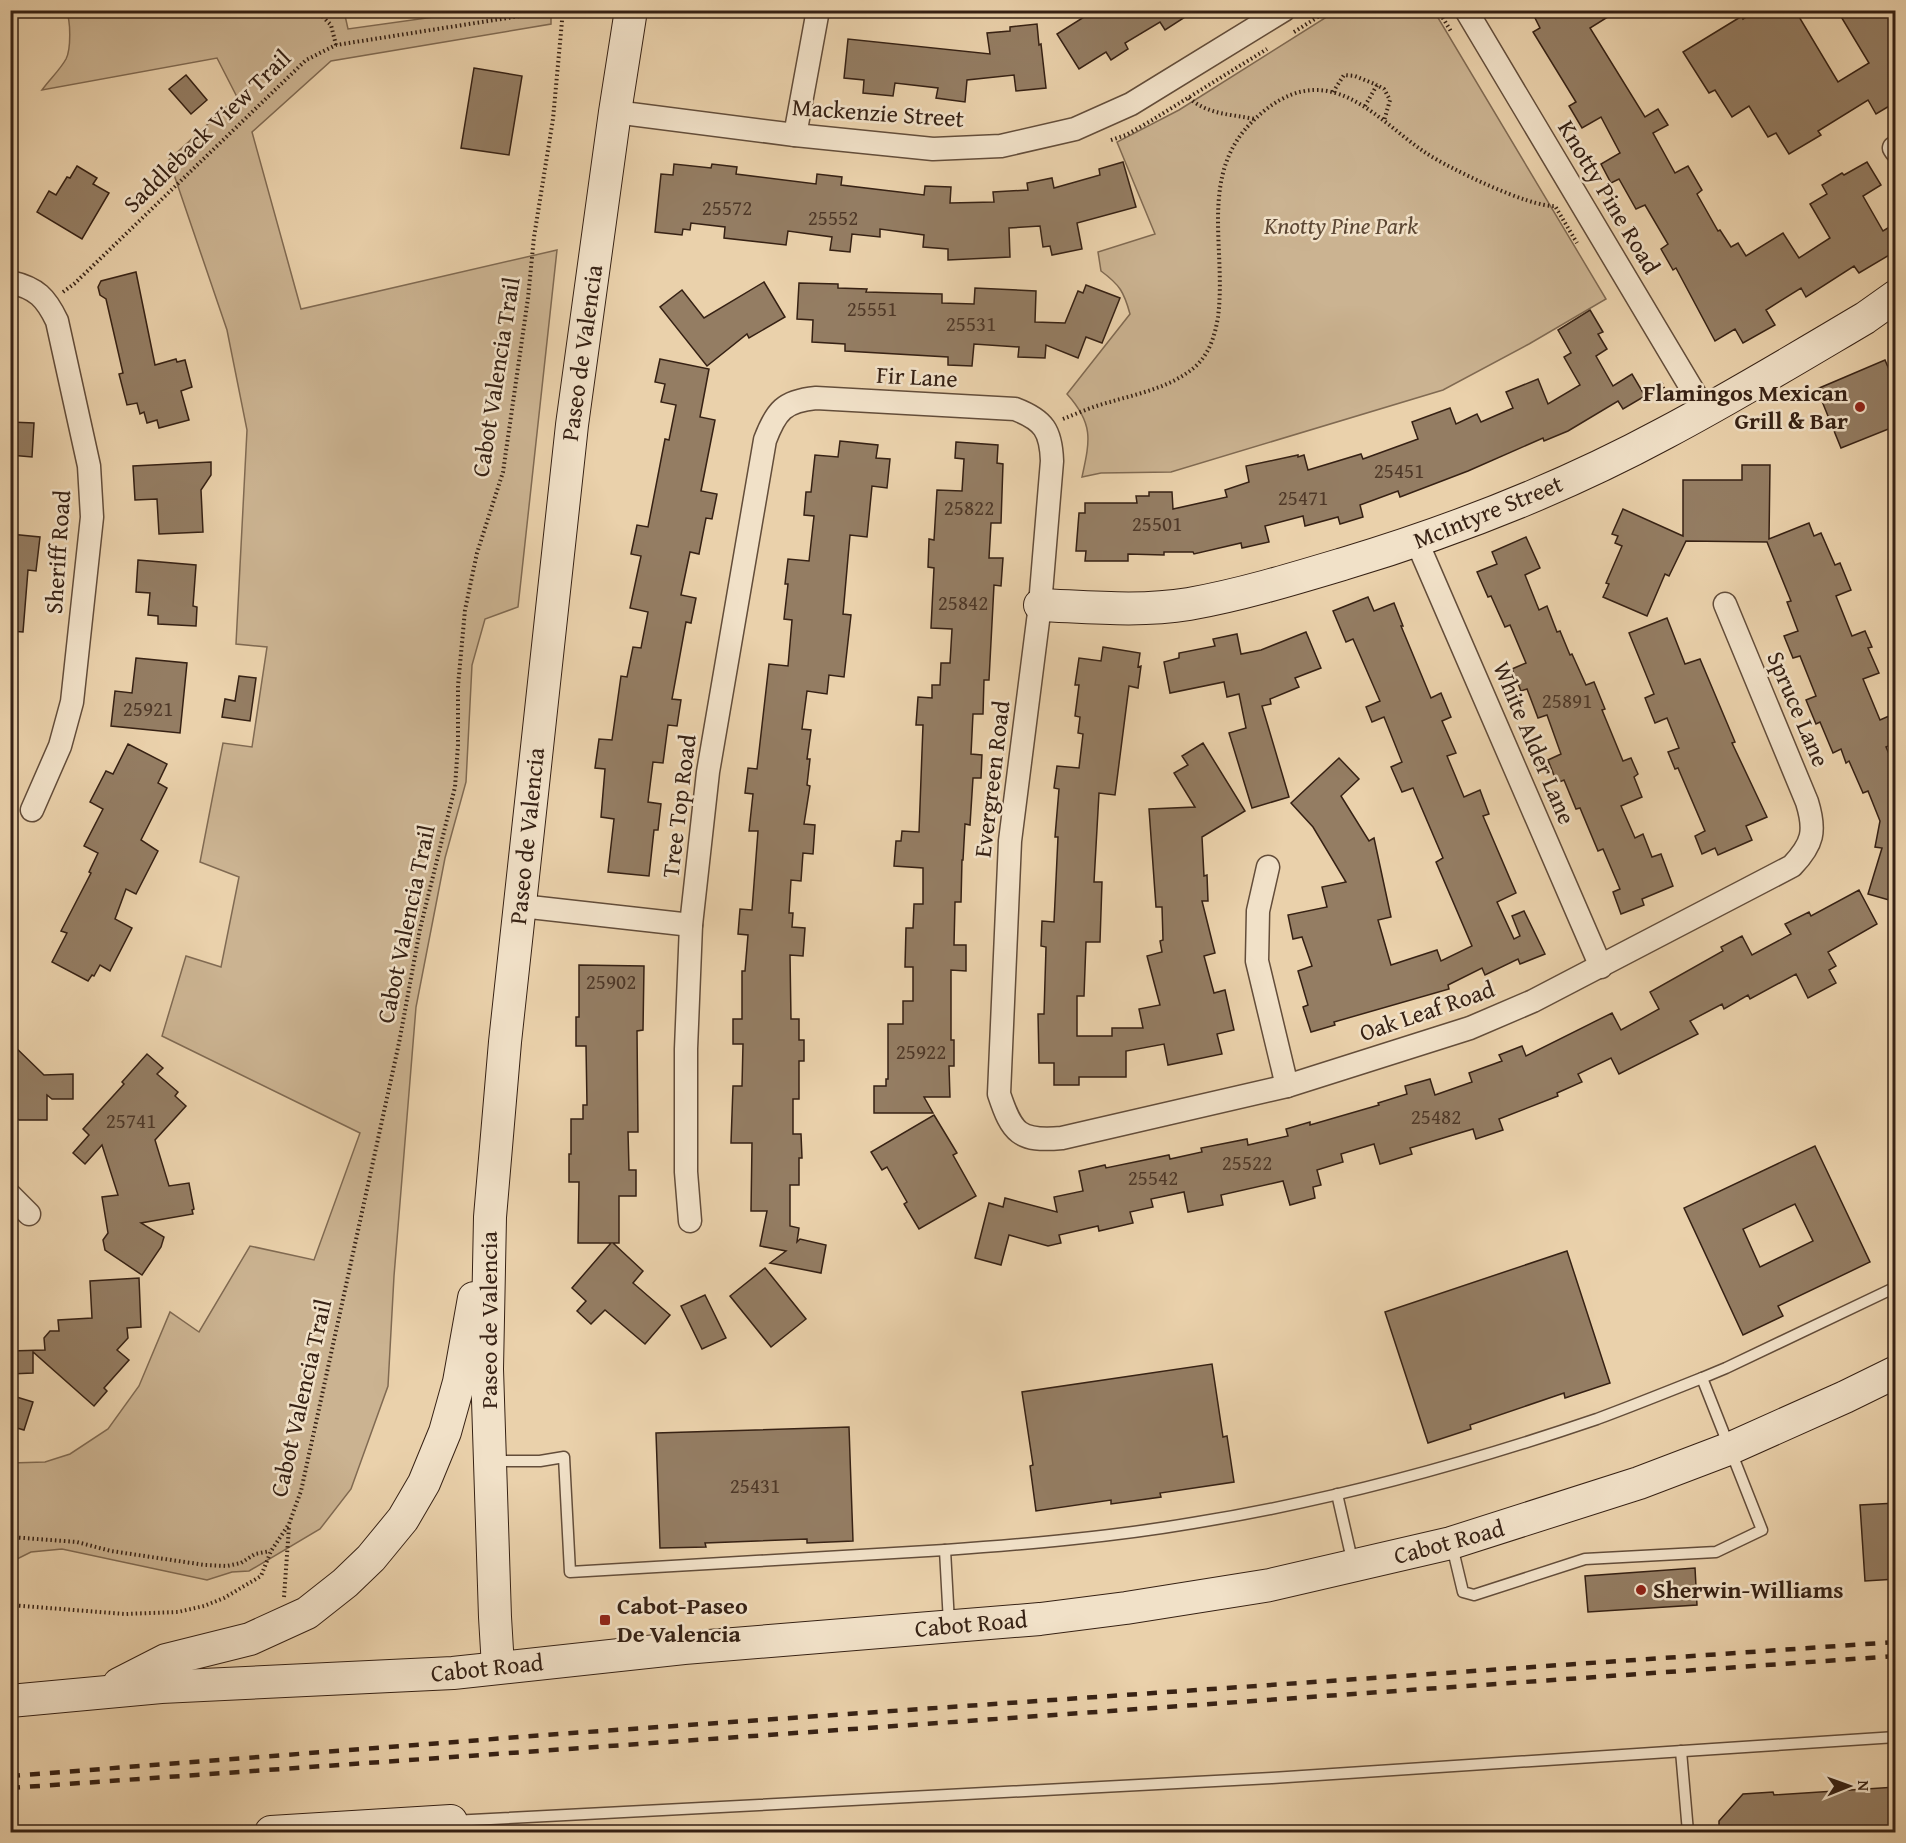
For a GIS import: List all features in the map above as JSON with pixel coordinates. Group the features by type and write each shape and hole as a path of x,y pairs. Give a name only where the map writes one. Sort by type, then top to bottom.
{"main road":[{"name":"Paseo de Valencia","path":"498,1667 487,1369 490,1218 505,1042 572,425 631,10"},
{"name":"McIntyre Street","path":"1040,605 1126,609 1189,604 1296,579 1417,542 1611,461 1705,411 1865,318 1896,296"},
{"path":"106,1691 166,1660 250,1639 307,1613 345,1583 371,1558 403,1519 424,1483 445,1432 459,1382 466,1333 490,1218"},
{"name":"Cabot Road","path":"10,1701 106,1691 453,1673 684,1648 949,1626 1126,1608 1270,1585 1451,1544 1639,1483 1731,1448 1896,1372"},
{"path":"271,1833 451,1827"}],"street":[{"path":"795,135 818,10"},
{"name":"Mackenzie Street","path":"615,112 795,135 933,149 1001,146 1076,129 1131,104 1284,10"},
{"name":"Knotty Pine Road","path":"1466,10 1705,411"},
{"path":"10,282 38,292 48,303"},
{"name":"Sheriff Road","path":"32,810 60,747 72,702 92,517 89,466 57,321 48,303"},
{"name":"Fir Lane","path":"784,406 798,399 816,398 1015,410 1031,415 1044,426"},
{"name":"Tree Top Road","path":"690,1221 686,1172 686,1048 691,925 708,772 765,440 772,421 784,406"},
{"name":"Evergreen Road","path":"1020,1134 1007,1118 999,1094 1010,841 1040,605 1052,461 1051,442 1044,426"},
{"name":"White Alder Lane","path":"1417,542 1601,966"},
{"name":"Spruce Lane","path":"1725,604 1807,802 1813,819 1812,838"},
{"name":"Oak Leaf Road","path":"1020,1134 1042,1140 1062,1138 1287,1086 1470,1028 1533,1001 1792,866 1803,855 1812,838"},
{"path":"1268,867 1258,911 1257,961 1287,1086"},
{"path":"521,906 691,925"},
{"path":"10,1195 29,1214"}],"lane":[{"path":"490,1461 540,1461 564,1457 570,1572 945,1550 1042,1542 1192,1524 1337,1494 1453,1464 1598,1418 1726,1368 1896,1287"},
{"path":"1451,1544 1463,1592 1474,1595 1586,1559 1716,1552 1762,1530 1702,1378"},
{"path":"1337,1494 1354,1567"},
{"path":"945,1550 949,1626"},
{"path":"451,1827 1262,1779 1896,1737"},
{"path":"1681,1751 1688,1833"}],"path":[{"path":"316,10 331,26 336,45"},
{"name":"Saddleback View Trail","path":"48,303 74,284 306,60 336,45 558,10"},
{"name":"Cabot Valencia Trail","path":"10,1605 125,1614 178,1612 204,1606 224,1598 261,1576 271,1551 289,1524 301,1491 399,1043 420,929 455,787 458,686 465,610 477,553 503,472 552,119 563,10"},
{"path":"1288,35 1329,10"},
{"path":"1111,141 1126,135 1189,98 1271,46"},
{"path":"1333,92 1344,75 1355,76 1377,85 1383,89 1390,100 1384,121"},
{"path":"1365,106 1377,85"},
{"path":"1044,426 1110,402 1154,390 1195,367 1207,355 1215,332 1219,307 1217,202 1222,172 1231,148 1243,130 1279,100 1296,93 1313,90 1333,92 1365,106 1427,153 1454,169 1545,207 1555,206 1579,246"},
{"path":"1189,98 1210,111 1255,119"},
{"path":"1658,376 1665,393 1664,403"},
{"path":"289,1524 283,1594 291,1620"},
{"path":"10,1537 77,1542 111,1551 205,1565 227,1566 241,1563 255,1554 271,1551"}],"green space":[{"path":"66,11 344,11 348,29 477,11 551,11 551,24 331,61 252,132 301,309 557,250 518,607 485,619 472,665 466,782 445,858 416,1007 394,1276 388,1386 351,1489 320,1529 249,1571 232,1572 207,1580 62,1549 31,1552 11,1562 11,1463 45,1462 70,1454 108,1429 139,1386 170,1312 199,1332 250,1246 314,1260 360,1133 162,1036 186,956 221,967 239,877 200,862 223,743 252,747 267,647 236,644 247,430 227,330 169,160 237,97 217,58 42,90 61,67 68,54 70,28"},
{"name":"Knotty Pine Park","path":"1336,11 1434,11 1606,299 1443,390 1171,472 1101,473 1082,477 1088,433 1082,414 1067,394 1130,314 1120,290 1101,271 1098,252 1155,234 1117,142 1179,110"}],"building":[{"path":"1095,10 1196,10 1165,30 1160,22 1125,43 1128,49 1111,60 1106,52 1079,69 1057,34"},
{"path":"1531,10 1619,10 1590,28 1645,117 1658,109 1668,125 1653,133 1675,173 1688,166 1702,190 1697,194 1718,231 1720,230 1731,247 1738,243 1746,256 1783,233 1799,258 1830,238 1810,204 1827,194 1822,185 1867,162 1881,185 1863,196 1883,231 1896,223 1896,251 1859,273 1854,266 1806,297 1801,288 1766,310 1775,325 1743,343 1735,329 1715,341 1676,268 1673,270 1661,249 1668,244 1645,205 1636,209 1619,179 1611,183 1601,164 1620,153 1601,117 1582,128 1569,106 1576,102 1533,32 1540,28"},
{"path":"1757,10 1795,10 1838,82 1869,63 1837,10 1896,10 1896,102 1876,114 1868,100 1818,131 1821,135 1789,154 1776,133 1768,137 1749,106 1732,117 1715,90 1709,93 1683,52 1742,16 1743,19"},
{"path":"1037,24 1046,88 1016,91 1014,75 967,80 965,102 936,98 938,88 895,83 893,96 863,93 864,80 844,78 848,39 990,54 987,33 1010,31 1010,27"},
{"path":"474,68 522,76 509,155 461,148"},
{"path":"186,75 207,100 191,114 169,89"},
{"path":"1123,162 1136,207 1077,223 1082,249 1052,255 1050,246 1043,247 1040,226 1009,228 1010,257 948,260 948,249 923,247 924,235 880,229 880,237 852,234 850,252 830,250 832,237 788,231 786,245 724,238 725,227 691,223 690,230 683,229 682,235 655,232 661,174 673,175 674,164 711,168 712,164 737,167 736,174 816,184 817,174 842,177 841,185 924,195 925,186 951,187 950,203 994,202 993,192 1028,190 1027,183 1052,178 1054,188 1100,175 1099,169"},
{"path":"77,166 97,178 93,184 109,193 82,239 37,212 49,191 56,195"},
{"path":"136,272 155,365 176,359 177,362 185,360 192,387 181,391 189,420 159,428 157,420 147,423 144,412 140,414 137,403 127,405 119,374 123,373 106,299 100,295 98,287 101,281"},
{"path":"764,282 785,317 749,338 747,334 707,366 660,307 682,290 704,318"},
{"path":"799,283 838,284 838,288 867,289 866,292 942,294 942,303 974,304 975,288 1036,291 1035,322 1065,323 1078,291 1083,293 1086,285 1120,298 1102,343 1086,337 1078,358 1046,345 1045,358 1018,357 1019,347 974,344 972,366 948,365 948,357 845,351 845,344 812,342 813,320 797,319"},
{"path":"1590,310 1603,332 1598,334 1607,349 1596,356 1613,386 1632,374 1645,396 1623,409 1618,401 1568,431 1544,441 1543,438 1468,471 1400,497 1398,491 1360,505 1363,517 1340,524 1338,517 1305,526 1303,516 1265,526 1269,542 1242,548 1241,543 1194,554 1193,552 1164,552 1164,555 1128,554 1128,561 1085,561 1086,551 1076,551 1079,513 1085,513 1085,503 1137,503 1136,496 1149,496 1149,492 1172,492 1173,509 1227,497 1225,490 1249,482 1246,466 1298,455 1298,457 1304,455 1308,470 1361,454 1363,459 1418,439 1412,422 1450,408 1456,424 1477,414 1481,422 1513,408 1506,392 1538,379 1548,404 1580,385 1564,357 1571,353 1558,330"},
{"path":"660,359 709,369 700,417 715,420 701,491 717,494 712,519 706,518 699,554 690,552 681,595 696,598 691,623 686,622 672,699 681,700 677,726 668,725 663,763 653,762 648,802 661,804 658,830 654,830 649,876 608,872 614,819 601,817 605,769 595,768 599,739 612,740 621,676 627,677 633,647 641,648 648,612 630,608 641,556 631,554 637,525 648,527 665,439 669,440 676,405 661,402 665,384 655,382"},
{"name":"Flamingos Mexican Grill & Bar","path":"1885,360 1896,386 1896,426 1841,448 1817,389"},
{"path":"10,422 34,423 32,457 10,455"},
{"path":"840,441 878,445 876,458 890,459 887,488 872,486 867,537 850,535 843,614 851,615 844,677 829,675 827,694 807,691 802,729 811,730 807,759 810,759 807,785 810,786 804,824 815,825 813,854 803,853 801,881 791,880 789,913 793,913 792,927 805,928 803,956 790,955 791,1019 799,1019 799,1040 804,1040 804,1061 799,1061 799,1099 793,1099 793,1134 801,1134 802,1158 799,1158 799,1185 790,1185 790,1226 799,1228 797,1242 800,1239 826,1245 821,1273 770,1263 786,1251 760,1246 767,1211 751,1211 752,1143 731,1143 733,1086 742,1086 743,1044 733,1044 733,1019 742,1019 742,971 745,971 748,935 738,934 740,909 752,910 758,831 749,831 753,794 745,793 748,768 757,769 769,664 788,666 792,620 784,619 788,559 809,561 814,516 804,515 806,492 811,492 815,455 838,457"},
{"path":"956,442 998,445 997,463 1003,464 1001,523 991,523 989,558 1003,558 1001,586 994,585 989,680 984,680 983,714 973,714 971,754 982,755 981,778 973,778 970,825 965,824 961,902 955,902 954,945 966,945 966,971 951,970 951,1040 954,1040 954,1066 949,1066 950,1097 924,1097 933,1113 874,1113 874,1086 886,1086 886,1079 888,1079 888,1024 903,1024 903,1001 913,1001 913,967 905,967 906,928 913,928 914,904 923,904 923,868 894,866 896,841 901,841 902,831 919,832 923,725 916,725 918,697 932,698 932,685 940,685 941,663 950,663 952,629 931,628 934,568 928,567 929,539 934,540 937,490 962,491 964,459 955,458"},
{"path":"211,462 211,475 201,490 203,532 159,534 157,499 135,500 133,466"},
{"path":"1742,465 1770,465 1769,539 1809,523 1814,536 1821,533 1835,565 1840,563 1851,590 1836,596 1852,636 1865,631 1872,647 1868,648 1879,673 1863,679 1880,720 1889,716 1896,733 1896,743 1886,747 1896,770 1896,902 1868,894 1882,848 1875,847 1880,821 1868,791 1863,793 1841,749 1833,753 1820,722 1816,724 1806,700 1816,696 1800,656 1793,658 1784,636 1798,631 1787,602 1791,601 1767,542 1686,541 1669,576 1665,574 1647,616 1603,597 1609,584 1606,583 1622,546 1615,543 1618,536 1612,534 1623,509 1683,536 1683,480 1742,480"},
{"path":"10,534 40,537 36,571 28,570 23,632 10,631"},
{"path":"1526,537 1540,568 1525,575 1539,610 1547,606 1557,632 1560,631 1586,685 1594,682 1605,709 1602,710 1623,761 1631,758 1638,774 1634,777 1642,797 1621,806 1635,838 1643,834 1652,857 1661,854 1673,886 1642,899 1644,905 1621,914 1613,892 1620,889 1603,849 1598,851 1580,808 1576,809 1564,780 1557,783 1548,760 1561,754 1547,715 1538,718 1527,689 1521,691 1512,669 1526,663 1510,625 1505,627 1477,572 1497,564 1492,552"},
{"path":"138,560 196,565 193,606 197,607 196,626 158,624 158,616 148,615 150,593 136,592"},
{"path":"1368,597 1374,611 1394,603 1403,626 1401,626 1431,698 1441,693 1451,717 1442,721 1456,753 1447,756 1464,797 1480,790 1489,814 1483,816 1516,893 1497,902 1514,939 1520,936 1512,916 1524,911 1545,954 1520,964 1518,959 1485,975 1482,968 1448,985 1449,989 1334,1022 1335,1025 1311,1032 1303,1007 1308,1005 1298,971 1312,966 1302,937 1293,939 1288,915 1327,907 1322,887 1346,882 1313,827 1291,803 1339,758 1359,779 1341,796 1369,841 1374,838 1391,917 1378,920 1391,965 1437,950 1441,961 1472,946 1436,862 1443,858 1413,788 1402,792 1391,767 1402,762 1384,717 1372,722 1366,707 1380,701 1353,639 1346,642 1333,611"},
{"path":"1667,618 1685,664 1700,659 1735,742 1732,743 1767,817 1746,826 1752,840 1718,855 1715,848 1702,854 1695,836 1705,831 1678,768 1675,769 1668,752 1679,748 1667,718 1655,723 1645,698 1654,694 1629,633"},
{"path":"1306,632 1321,668 1295,678 1299,687 1270,699 1271,704 1262,706 1289,797 1252,808 1229,733 1246,728 1239,694 1227,697 1224,682 1170,693 1164,662 1179,658 1179,653 1215,646 1213,639 1237,634 1241,654 1261,650"},
{"path":"1103,647 1140,653 1138,667 1141,666 1138,688 1129,686 1115,795 1099,793 1094,882 1102,882 1100,942 1086,942 1084,996 1077,996 1077,1036 1112,1036 1112,1028 1143,1028 1139,1009 1160,1005 1147,956 1162,952 1160,941 1163,940 1162,907 1156,907 1149,809 1195,807 1174,773 1188,765 1182,756 1203,743 1245,811 1202,837 1208,901 1202,901 1215,953 1204,956 1214,993 1225,990 1234,1030 1217,1034 1222,1054 1168,1065 1164,1044 1126,1051 1126,1077 1079,1077 1079,1085 1054,1085 1054,1063 1039,1063 1038,1014 1044,1014 1046,947 1041,946 1042,921 1054,922 1058,837 1055,837 1059,789 1054,788 1057,766 1079,768 1083,734 1078,733 1080,717 1075,716 1079,685 1075,685 1079,658 1101,661"},
{"path":"136,658 187,663 180,733 111,726 115,691 132,693"},
{"path":"239,676 256,678 250,721 222,717 225,699 235,701"},
{"path":"128,744 167,764 158,783 167,788 141,840 158,851 136,894 126,889 115,919 132,928 110,971 100,965 88,981 52,962 67,933 61,931 91,873 89,872 98,853 84,846 103,809 90,802 106,771 113,774"},
{"path":"1859,890 1877,924 1828,952 1836,966 1829,970 1836,983 1808,998 1796,974 1750,999 1748,995 1724,1009 1722,1004 1690,1021 1698,1034 1619,1074 1611,1058 1578,1074 1582,1082 1557,1093 1558,1096 1499,1119 1503,1130 1476,1139 1473,1129 1410,1148 1412,1154 1380,1164 1374,1144 1341,1154 1343,1162 1317,1170 1321,1185 1313,1187 1315,1198 1290,1205 1283,1181 1221,1195 1223,1205 1188,1212 1184,1192 1151,1199 1153,1207 1130,1212 1133,1223 1099,1231 1098,1226 1059,1235 1061,1243 1048,1246 1009,1235 1001,1265 975,1258 989,1203 1003,1207 1005,1198 1057,1212 1054,1197 1083,1191 1079,1171 1169,1155 1170,1159 1202,1152 1201,1148 1247,1139 1248,1145 1288,1136 1286,1129 1310,1122 1310,1125 1379,1105 1378,1103 1407,1094 1405,1086 1430,1079 1435,1095 1472,1082 1469,1073 1502,1061 1499,1055 1522,1046 1526,1056 1612,1013 1621,1030 1659,1009 1650,992 1723,951 1721,947 1742,936 1752,955 1791,934 1785,924 1809,912 1811,916"},
{"path":"579,965 644,966 643,1030 637,1031 638,1132 628,1132 629,1170 636,1170 636,1196 619,1196 619,1243 613,1243 643,1271 633,1283 670,1315 645,1344 605,1310 591,1324 577,1311 586,1301 572,1288 611,1243 578,1243 579,1182 569,1182 571,1119 583,1119 583,1105 587,1105 586,1046 576,1046 576,1017 579,1017"},
{"path":"10,1042 44,1075 73,1074 73,1099 52,1099 47,1095 47,1120 19,1120 10,1113"},
{"path":"147,1054 163,1068 157,1074 178,1092 175,1096 186,1106 155,1140 169,1186 189,1183 194,1209 193,1214 141,1223 164,1237 161,1247 142,1275 105,1250 103,1240 108,1233 102,1197 118,1195 102,1145 85,1164 73,1153 89,1135 83,1129 124,1084 122,1082"},
{"path":"934,1115 957,1153 953,1155 976,1196 919,1229 904,1204 907,1202 887,1167 882,1170 871,1152"},
{"path":"1815,1146 1870,1262 1778,1306 1783,1316 1743,1335 1684,1208","holes":["1795,1204 1813,1241 1760,1267 1743,1229"]},
{"path":"1567,1251 1610,1383 1565,1398 1564,1393 1470,1425 1471,1429 1428,1443 1385,1312"},
{"path":"765,1268 806,1319 771,1347 730,1296"},
{"path":"139,1278 141,1327 127,1328 128,1338 117,1350 129,1360 104,1388 107,1391 94,1406 33,1352 33,1373 10,1374 10,1351 45,1350 44,1338 50,1331 59,1331 58,1320 92,1318 90,1281"},
{"path":"705,1295 726,1338 702,1349 681,1306"},
{"path":"1212,1364 1223,1437 1227,1436 1234,1482 1160,1493 1161,1497 1111,1504 1111,1500 1036,1511 1030,1466 1033,1465 1022,1392"},
{"path":"10,1395 33,1402 24,1430 10,1426"},
{"path":"849,1427 853,1541 807,1543 807,1539 705,1543 706,1547 660,1548 656,1433"},
{"path":"1896,1503 1896,1579 1865,1581 1860,1505"},
{"name":"Sherwin-Williams","path":"1695,1568 1697,1605 1588,1612 1585,1576"},
{"path":"1896,1787 1896,1833 1719,1833 1719,1821 1743,1794 1773,1792 1774,1795"}],"railway":[{"path":"10,1776 572,1733 1896,1642"},
{"path":"10,1788 1896,1656"}],"place":[{"name":"Flamingos Mexican Grill & Bar","path":"1860,407"},
{"name":"Sherwin-Williams","path":"1641,1590"},
{"name":"Cabot-Paseo De Valencia","path":"605,1620"}]}
